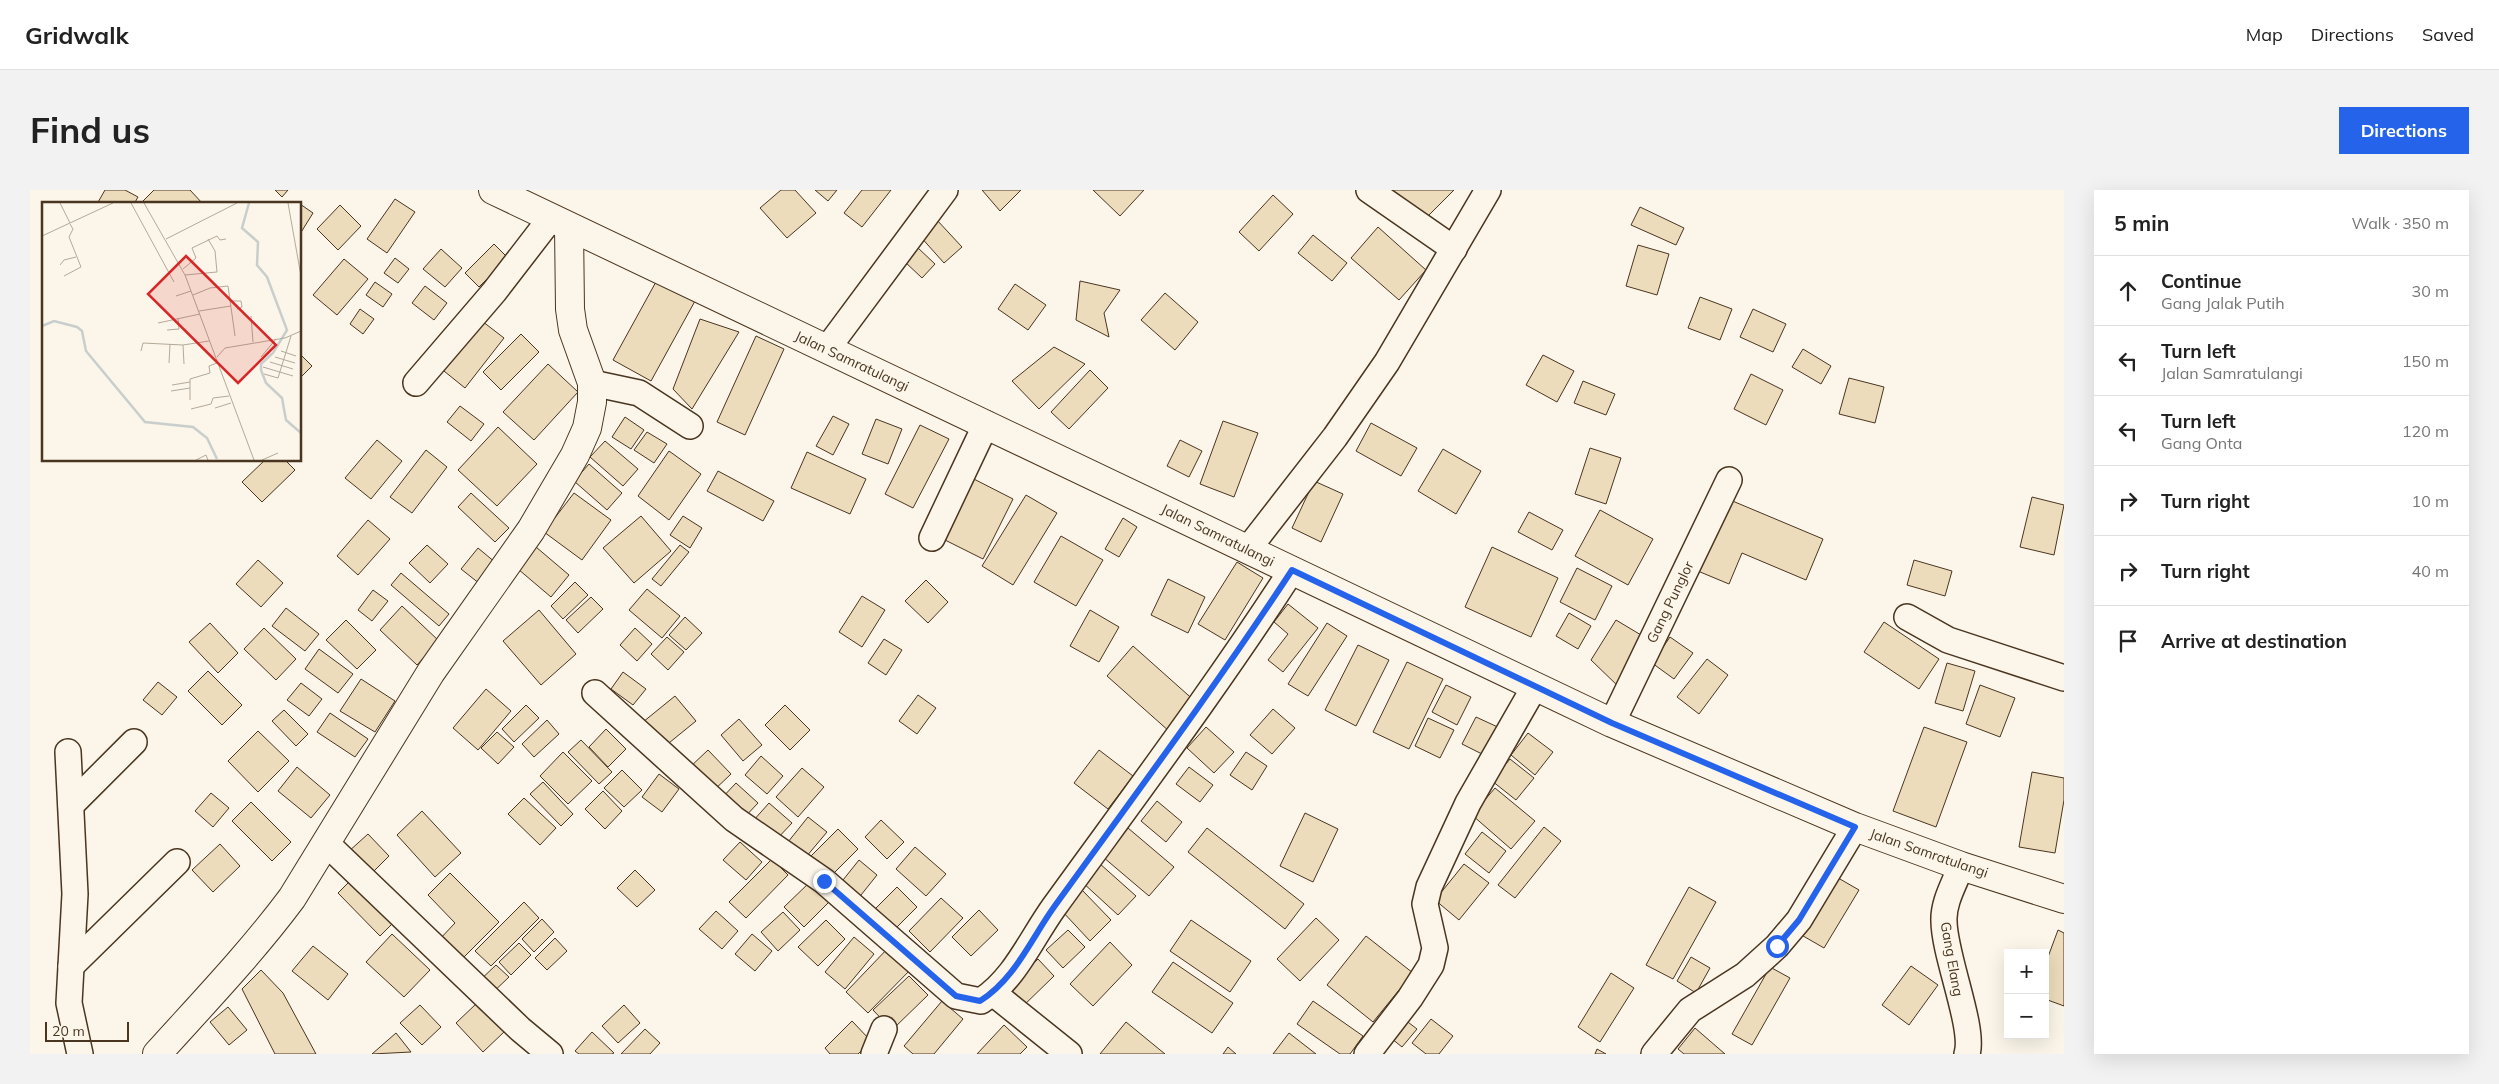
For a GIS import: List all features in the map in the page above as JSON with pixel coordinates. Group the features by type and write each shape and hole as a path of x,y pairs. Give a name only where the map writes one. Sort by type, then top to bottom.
{"main road":[{"name":"Jalan Samratulangi","path":"493,190 1612,723 1855,827 1961,866 2064,899"},
{"path":"157,1054 272,926 327,844 431,672 531,530 575,455 587,428 592,402 592,383 573,330 560,222"}],"street":[{"path":"827,349 945,190"},
{"path":"1368,190 1454,249"},
{"path":"1248,550 1335,437 1386,362 1488,190"},
{"path":"416,383 494,292 560,222"},
{"path":"592,383 639,393 690,426"},
{"path":"932,538 986,424"},
{"name":"Gang Punglor","path":"1612,723 1729,480"},
{"path":"595,692 734,819 824,881 956,996 980,1001 993,993 1006,979 1053,908 1228,668 1292,570"},
{"path":"1907,617 1948,640 2064,678"},
{"path":"1367,1054 1410,998 1431,965 1435,948 1425,904 1429,887 1468,803 1536,686"},
{"path":"70,805 134,742"},
{"path":"68,752 75,894 69,1003 80,1054"},
{"path":"1654,1054 1690,1010 1745,975 1777,946 1799,920 1855,827"},
{"path":"327,844 513,1022 550,1054"},
{"path":"71,966 178,862"},
{"name":"Gang Elang","path":"1961,866 1946,904 1944,921 1953,973 1968,1032 1967,1054"},
{"path":"993,993 1042,1045 1069,1054"},
{"path":"874,1054 884,1029"}],"building":[{"path":"105,190 125,190 138,197 135,202 98,202"},
{"path":"154,190 190,190 201,202 142,202"},
{"path":"275,190 288,190 282,197"},
{"path":"781,190 795,190 816,213 787,238 760,208"},
{"path":"815,190 837,190 828,201"},
{"path":"862,190 891,190 862,227 844,213"},
{"path":"982,190 1021,190 1000,211"},
{"path":"1093,190 1144,190 1120,216"},
{"path":"1393,190 1454,190 1424,220"},
{"path":"1273,195 1293,214 1259,251 1239,232"},
{"path":"395,199 415,212 387,253 367,239"},
{"path":"301,205 313,213 301,232"},
{"path":"340,205 361,226 338,250 317,229"},
{"path":"1640,207 1684,228 1676,245 1631,225"},
{"path":"936,219 962,247 944,263 919,235"},
{"path":"1378,227 1426,270 1399,300 1351,258"},
{"path":"1313,235 1347,263 1332,281 1298,253"},
{"path":"494,244 508,258 479,287 465,273"},
{"path":"1638,245 1669,254 1657,295 1626,286"},
{"path":"917,247 935,264 922,278 904,261"},
{"path":"441,249 462,268 445,287 423,269"},
{"path":"395,258 409,269 398,283 384,273"},
{"path":"344,259 368,279 337,315 313,295"},
{"path":"657,280 695,301 651,381 613,360"},
{"path":"1080,281 1120,290 1104,313 1109,337 1076,320"},
{"path":"375,282 392,294 383,307 366,295"},
{"path":"1015,284 1046,305 1028,330 998,309"},
{"path":"425,286 447,303 434,320 412,303"},
{"path":"1165,293 1198,322 1175,350 1141,320"},
{"path":"1700,297 1732,309 1720,340 1688,328"},
{"path":"360,309 374,319 363,334 350,324"},
{"path":"1753,309 1786,324 1773,352 1740,337"},
{"path":"478,318 504,338 465,388 439,367"},
{"path":"700,319 739,332 692,409 673,389"},
{"path":"521,334 539,352 501,390 483,372"},
{"path":"756,336 784,349 745,435 717,422"},
{"path":"1054,347 1085,364 1039,409 1012,381"},
{"path":"1803,349 1831,366 1821,384 1792,367"},
{"path":"301,355 312,366 301,377"},
{"path":"1543,355 1574,371 1557,402 1526,385"},
{"path":"548,364 578,392 534,440 503,412"},
{"path":"1090,370 1108,388 1069,429 1051,412"},
{"path":"1751,374 1783,390 1766,425 1734,409"},
{"path":"1849,378 1884,387 1875,423 1839,414"},
{"path":"1583,381 1615,394 1606,415 1574,403"},
{"path":"460,406 484,424 471,441 447,422"},
{"path":"833,416 849,424 833,455 816,446"},
{"path":"625,417 644,430 631,449 612,437"},
{"path":"876,419 902,429 888,464 862,454"},
{"path":"1223,421 1258,433 1234,497 1200,484"},
{"path":"1371,423 1417,448 1401,476 1356,451"},
{"path":"920,425 949,439 913,508 885,494"},
{"path":"498,427 537,464 497,506 458,470"},
{"path":"647,432 667,444 654,463 634,450"},
{"path":"377,440 402,461 371,499 345,478"},
{"path":"1180,440 1202,451 1189,477 1167,466"},
{"path":"605,441 638,469 623,486 590,457"},
{"path":"1590,448 1621,458 1606,504 1575,494"},
{"path":"1443,449 1481,471 1456,514 1418,491"},
{"path":"426,450 447,467 412,513 390,497"},
{"path":"669,451 701,474 669,520 638,496"},
{"path":"807,452 866,479 850,514 791,488"},
{"path":"264,461 286,461 295,470 262,502 242,482"},
{"path":"589,464 622,493 607,510 574,481"},
{"path":"718,471 774,501 763,521 707,491"},
{"path":"968,476 1013,499 983,559 937,536"},
{"path":"1314,481 1343,494 1321,542 1292,528"},
{"path":"471,493 509,528 495,542 458,507"},
{"path":"574,493 611,520 582,560 544,532"},
{"path":"1026,495 1057,513 1013,585 982,566"},
{"path":"1723,497 1823,539 1806,580 1742,553 1729,584 1693,569"},
{"path":"2032,497 2064,505 2054,555 2020,547"},
{"path":"1600,510 1653,539 1628,585 1575,556"},
{"path":"1529,512 1563,530 1552,550 1518,532"},
{"path":"641,516 671,551 634,583 603,548"},
{"path":"683,516 702,528 690,548 670,535"},
{"path":"1123,518 1137,527 1119,557 1105,549"},
{"path":"368,520 390,539 358,575 337,556"},
{"path":"1061,536 1103,560 1076,606 1034,582"},
{"path":"427,545 448,564 430,583 409,563"},
{"path":"680,545 689,552 661,586 652,579"},
{"path":"536,547 569,575 551,597 518,569"},
{"path":"1492,547 1558,578 1531,637 1465,607"},
{"path":"478,548 496,563 480,584 461,569"},
{"path":"258,560 283,583 261,607 236,584"},
{"path":"1914,560 1952,571 1945,596 1907,585"},
{"path":"1237,562 1263,578 1225,640 1198,624"},
{"path":"1577,568 1612,586 1595,620 1560,602"},
{"path":"401,573 449,614 439,626 391,585"},
{"path":"1168,579 1205,597 1188,633 1151,615"},
{"path":"926,580 948,602 928,623 905,601"},
{"path":"575,582 588,595 563,619 551,606"},
{"path":"647,589 680,616 662,638 629,610"},
{"path":"373,590 388,601 372,621 358,610"},
{"path":"862,596 885,610 862,647 839,632"},
{"path":"591,597 603,609 578,633 566,620"},
{"path":"1288,604 1318,628 1283,672 1268,660 1288,634 1274,622"},
{"path":"402,606 439,641 417,665 380,630"},
{"path":"286,608 319,634 305,651 272,626"},
{"path":"539,610 576,654 541,685 503,641"},
{"path":"1090,610 1119,627 1099,662 1070,646"},
{"path":"1569,613 1591,626 1578,649 1556,636"},
{"path":"685,617 702,633 686,650 669,635"},
{"path":"346,620 376,650 357,669 326,640"},
{"path":"1616,620 1646,638 1620,688 1591,660"},
{"path":"1884,622 1939,659 1919,689 1864,652"},
{"path":"210,623 238,653 218,673 189,642"},
{"path":"1327,623 1347,636 1308,696 1288,684"},
{"path":"264,628 296,659 276,680 244,649"},
{"path":"635,628 652,644 637,661 620,645"},
{"path":"667,637 684,652 668,670 651,654"},
{"path":"1670,637 1693,653 1674,679 1652,663"},
{"path":"884,639 902,650 886,675 868,663"},
{"path":"1358,645 1389,660 1356,726 1325,710"},
{"path":"1133,646 1197,703 1170,732 1107,676"},
{"path":"319,649 353,674 338,693 305,669"},
{"path":"1707,659 1728,675 1699,714 1677,697"},
{"path":"1407,662 1443,679 1409,749 1373,732"},
{"path":"1947,663 1975,671 1963,711 1935,703"},
{"path":"208,671 242,705 222,725 188,691"},
{"path":"623,672 646,689 633,705 611,689"},
{"path":"361,679 395,701 375,732 340,711"},
{"path":"158,682 177,697 162,715 143,700"},
{"path":"301,683 322,699 309,716 287,700"},
{"path":"1446,685 1471,697 1457,725 1432,712"},
{"path":"1980,685 2015,698 2000,737 1966,724"},
{"path":"486,689 511,711 478,750 453,728"},
{"path":"918,695 936,708 917,734 899,721"},
{"path":"675,696 696,721 664,747 643,722"},
{"path":"526,705 539,718 514,742 502,729"},
{"path":"785,705 810,730 790,750 765,725"},
{"path":"1273,709 1295,728 1272,754 1250,735"},
{"path":"284,710 308,734 296,746 272,721"},
{"path":"330,713 368,739 355,757 317,732"},
{"path":"1476,717 1502,729 1488,757 1462,744"},
{"path":"1428,718 1454,730 1440,758 1415,746"},
{"path":"739,719 762,745 743,761 721,735"},
{"path":"547,720 559,734 534,757 522,744"},
{"path":"1206,727 1234,752 1214,773 1187,748"},
{"path":"1924,727 1967,742 1936,827 1893,811"},
{"path":"606,729 626,749 608,767 589,747"},
{"path":"258,731 289,761 258,792 228,761"},
{"path":"497,732 514,747 498,764 481,748"},
{"path":"1528,733 1553,752 1535,775 1511,755"},
{"path":"581,740 612,772 599,784 568,752"},
{"path":"708,750 731,774 712,792 689,768"},
{"path":"1099,750 1133,776 1108,809 1074,783"},
{"path":"563,752 592,781 568,804 540,776"},
{"path":"1246,752 1267,766 1252,790 1230,775"},
{"path":"761,756 783,776 767,794 745,775"},
{"path":"1510,759 1534,778 1516,800 1492,781"},
{"path":"297,767 330,795 311,818 278,791"},
{"path":"1189,767 1213,785 1200,802 1176,784"},
{"path":"802,768 824,787 798,817 776,797"},
{"path":"622,770 642,790 624,807 604,788"},
{"path":"2032,772 2064,778 2064,800 2055,853 2019,847"},
{"path":"659,774 679,789 662,812 642,797"},
{"path":"543,782 573,814 561,826 530,794"},
{"path":"736,783 758,803 741,821 719,801"},
{"path":"1495,788 1535,821 1511,849 1472,815"},
{"path":"603,791 622,811 605,829 585,809"},
{"path":"211,793 229,808 213,827 195,811"},
{"path":"524,798 556,828 540,845 508,814"},
{"path":"1157,801 1182,822 1166,842 1141,821"},
{"path":"251,802 291,842 272,861 232,821"},
{"path":"769,803 792,823 775,841 753,821"},
{"path":"422,811 461,853 435,877 397,835"},
{"path":"1305,813 1338,829 1313,882 1280,866"},
{"path":"808,817 827,832 806,857 788,842"},
{"path":"881,820 904,842 887,859 865,837"},
{"path":"1544,827 1561,841 1515,898 1498,885"},
{"path":"1128,828 1174,867 1149,896 1103,857"},
{"path":"1207,828 1304,904 1285,929 1188,852"},
{"path":"838,829 858,849 831,876 811,856"},
{"path":"1482,832 1506,851 1489,873 1465,854"},
{"path":"368,834 389,856 370,875 348,852"},
{"path":"740,842 762,862 746,880 723,860"},
{"path":"220,844 240,866 213,892 192,870"},
{"path":"915,847 946,874 926,896 896,869"},
{"path":"772,859 788,875 746,918 729,902"},
{"path":"859,860 877,875 857,900 839,885"},
{"path":"1099,863 1136,896 1118,915 1082,882"},
{"path":"1464,864 1489,883 1459,920 1435,900"},
{"path":"635,870 655,890 637,907 617,888"},
{"path":"450,873 499,922 459,962 438,941 455,923 428,895"},
{"path":"1833,875 1859,890 1824,948 1798,933"},
{"path":"355,876 397,919 380,936 338,893"},
{"path":"811,881 831,900 804,927 784,907"},
{"path":"897,887 917,907 890,934 870,914"},
{"path":"1689,887 1716,902 1673,979 1646,965"},
{"path":"1082,890 1111,920 1090,941 1061,910"},
{"path":"941,898 963,918 930,952 909,931"},
{"path":"524,902 539,918 491,966 475,951"},
{"path":"979,910 998,930 971,956 952,937"},
{"path":"716,911 738,931 722,949 699,929"},
{"path":"783,912 800,930 778,951 761,932"},
{"path":"1316,918 1339,940 1300,981 1277,959"},
{"path":"542,919 554,932 534,952 522,939"},
{"path":"826,920 845,939 818,966 798,947"},
{"path":"1191,920 1251,961 1230,992 1170,951"},
{"path":"1068,930 1085,947 1063,968 1046,950"},
{"path":"2058,930 2064,933 2064,1006 2049,1000 2049,954"},
{"path":"392,934 430,970 404,997 366,962"},
{"path":"752,934 772,951 755,971 735,954"},
{"path":"1366,936 1413,973 1373,1022 1327,985"},
{"path":"854,937 874,954 845,989 825,972"},
{"path":"555,938 567,951 547,970 535,958"},
{"path":"1110,942 1132,965 1093,1006 1070,984"},
{"path":"519,943 531,955 511,975 499,962"},
{"path":"313,946 348,974 328,1000 292,971"},
{"path":"890,946 913,967 868,1013 846,992"},
{"path":"1691,957 1710,968 1696,993 1677,981"},
{"path":"1038,959 1054,976 1019,1010 1003,993"},
{"path":"1173,962 1233,1003 1212,1033 1152,992"},
{"path":"496,965 509,977 488,997 476,984"},
{"path":"1911,966 1938,985 1909,1025 1882,1005"},
{"path":"1770,967 1790,978 1752,1045 1732,1034"},
{"path":"261,970 283,993 316,1054 275,1054 242,989"},
{"path":"1611,973 1634,988 1600,1042 1578,1027"},
{"path":"909,976 928,995 892,1030 873,1010"},
{"path":"942,1001 963,1019 934,1054 913,1054 904,1046"},
{"path":"1313,1001 1363,1036 1350,1054 1340,1054 1297,1024"},
{"path":"477,1003 504,1032 483,1052 456,1023"},
{"path":"420,1005 441,1027 422,1045 400,1023"},
{"path":"624,1005 640,1023 618,1043 602,1026"},
{"path":"228,1007 247,1030 229,1045 210,1022"},
{"path":"1400,1016 1417,1029 1402,1047 1386,1034"},
{"path":"1431,1019 1453,1036 1439,1054 1426,1054 1412,1043"},
{"path":"852,1021 871,1041 858,1054 830,1054 825,1048"},
{"path":"1126,1022 1165,1054 1100,1054"},
{"path":"1004,1025 1027,1047 1020,1054 977,1054"},
{"path":"1695,1028 1725,1054 1684,1054 1678,1049"},
{"path":"645,1029 660,1043 650,1054 621,1054"},
{"path":"592,1032 614,1053 579,1054 575,1051"},
{"path":"396,1033 411,1052 372,1054"},
{"path":"1289,1033 1316,1054 1273,1054"},
{"path":"1228,1047 1236,1054 1223,1054"},
{"path":"1597,1049 1606,1054 1595,1054"}],"route":[{"path":"824,881 956,996 980,1001 993,993 1006,979 1053,908 1122,816 1233,660 1292,570 1612,723 1855,827 1799,920 1777,946"}]}
